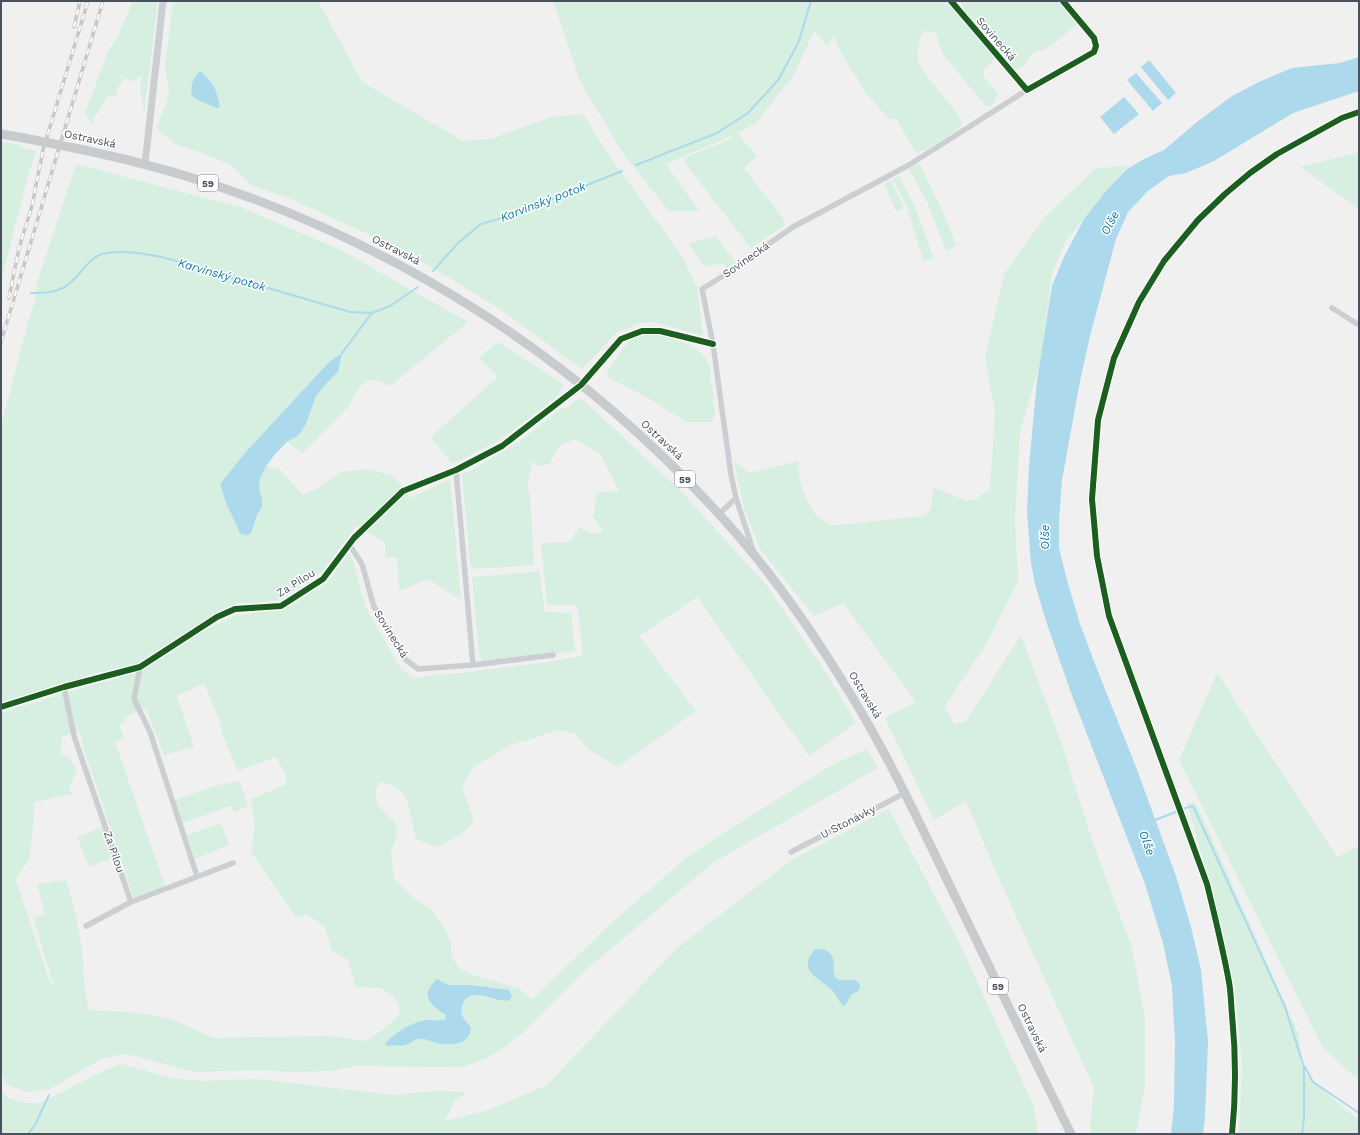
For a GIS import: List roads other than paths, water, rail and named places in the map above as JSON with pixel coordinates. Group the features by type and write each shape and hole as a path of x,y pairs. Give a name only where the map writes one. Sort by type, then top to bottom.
{"main road":[{"name":"Ostravská","path":"1,134 84,150 145,164 210,184 256,200 300,218 382,255 462,301 528,344 581,385 667,460 719,514 756,558 828,657 859,707 898,778 1071,1134"}],"street":[{"path":"145,164 163,1"},
{"name":"Sovinecká","path":"756,558 736,498 731,475 713,344 702,289 793,227 909,164 1027,90 951,1"},
{"path":"1027,90 1094,52 1096,46 1094,38 1062,1"},
{"path":"1332,308 1359,325"},
{"path":"581,385 621,339 642,331 660,331 713,344"},
{"name":"Za Pilou","path":"1,707 64,687 140,667 217,617 235,609 281,606 323,579 354,538 403,491 456,470 502,446 581,385"},
{"path":"456,470 473,665"},
{"path":"719,514 736,498"},
{"name":"Sovinecká","path":"349,544 362,564 374,607 391,633 405,659 418,670 553,655"},
{"path":"140,667 134,699 150,732 197,876"},
{"name":"Za Pilou","path":"64,687 74,736 131,902"},
{"name":"U Stonávky","path":"791,852 905,793"},
{"path":"86,926 131,902 233,863"}],"water":[{"name":"Olše","path":"1359,57 1359,91 1293,113 1214,161 1186,173 1169,176 1149,190 1128,212 1116,239 1090,336 1080,381 1062,480 1059,520 1059,548 1067,580 1080,624 1136,767 1176,876 1191,927 1201,970 1208,1042 1203,1134 1171,1134 1174,1106 1175,1043 1172,986 1163,943 1145,884 1071,693 1046,621 1035,584 1031,563 1027,513 1029,466 1037,381 1052,286 1065,255 1084,219 1106,191 1127,169 1164,150 1197,122 1232,96 1259,82 1292,68 1340,63"},
{"path":"1149,60 1176,93 1168,100 1141,67"},
{"path":"200,71 214,87 220,107 217,108 192,96 191,89 193,82"},
{"path":"1136,73 1162,103 1153,111 1127,80"},
{"path":"1124,97 1139,114 1114,134 1100,117"},
{"path":"342,353 338,372 316,396 306,424 299,435 287,442 266,466 260,479 259,489 262,499 262,507 257,515 251,533 247,535 241,534 226,503 220,484 244,454 330,361"},
{"path":"813,949 825,950 830,953 833,957 834,971 837,978 843,980 854,980 859,983 860,987 858,991 851,995 845,1006 840,1003 832,990 812,974 809,969 809,958 814,951"},
{"path":"437,979 448,985 470,985 509,990 512,996 510,1000 504,1001 477,995 465,999 461,1011 463,1017 471,1028 468,1037 461,1042 444,1044 417,1039 405,1045 386,1046 385,1044 393,1036 409,1026 421,1021 439,1021 446,1019 446,1015 431,1003 428,995 429,990"}],"waterway":[{"name":"Karvinský potok","path":"636,165 717,133 748,113 779,79 799,41 811,1"},
{"name":"Karvinský potok","path":"433,271 458,243 481,224 515,214 622,171"},
{"name":"Karvinský potok","path":"31,293 43,293 59,290 75,279 94,258 107,253 121,252 168,258 350,312 372,313 390,306 418,287"},
{"path":"342,353 371,314"},
{"path":"1182,809 1193,806 1285,1007 1304,1067 1304,1118 1302,1134"},
{"path":"1155,820 1176,812"},
{"path":"1305,1067 1313,1082 1359,1113"},
{"path":"28,1134 35,1125 49,1095"}],"railway":[{"path":"74,27 80,1"},
{"path":"9,298 19,248 32,206 43,150 88,1"},
{"path":"1,342 103,1"}]}
